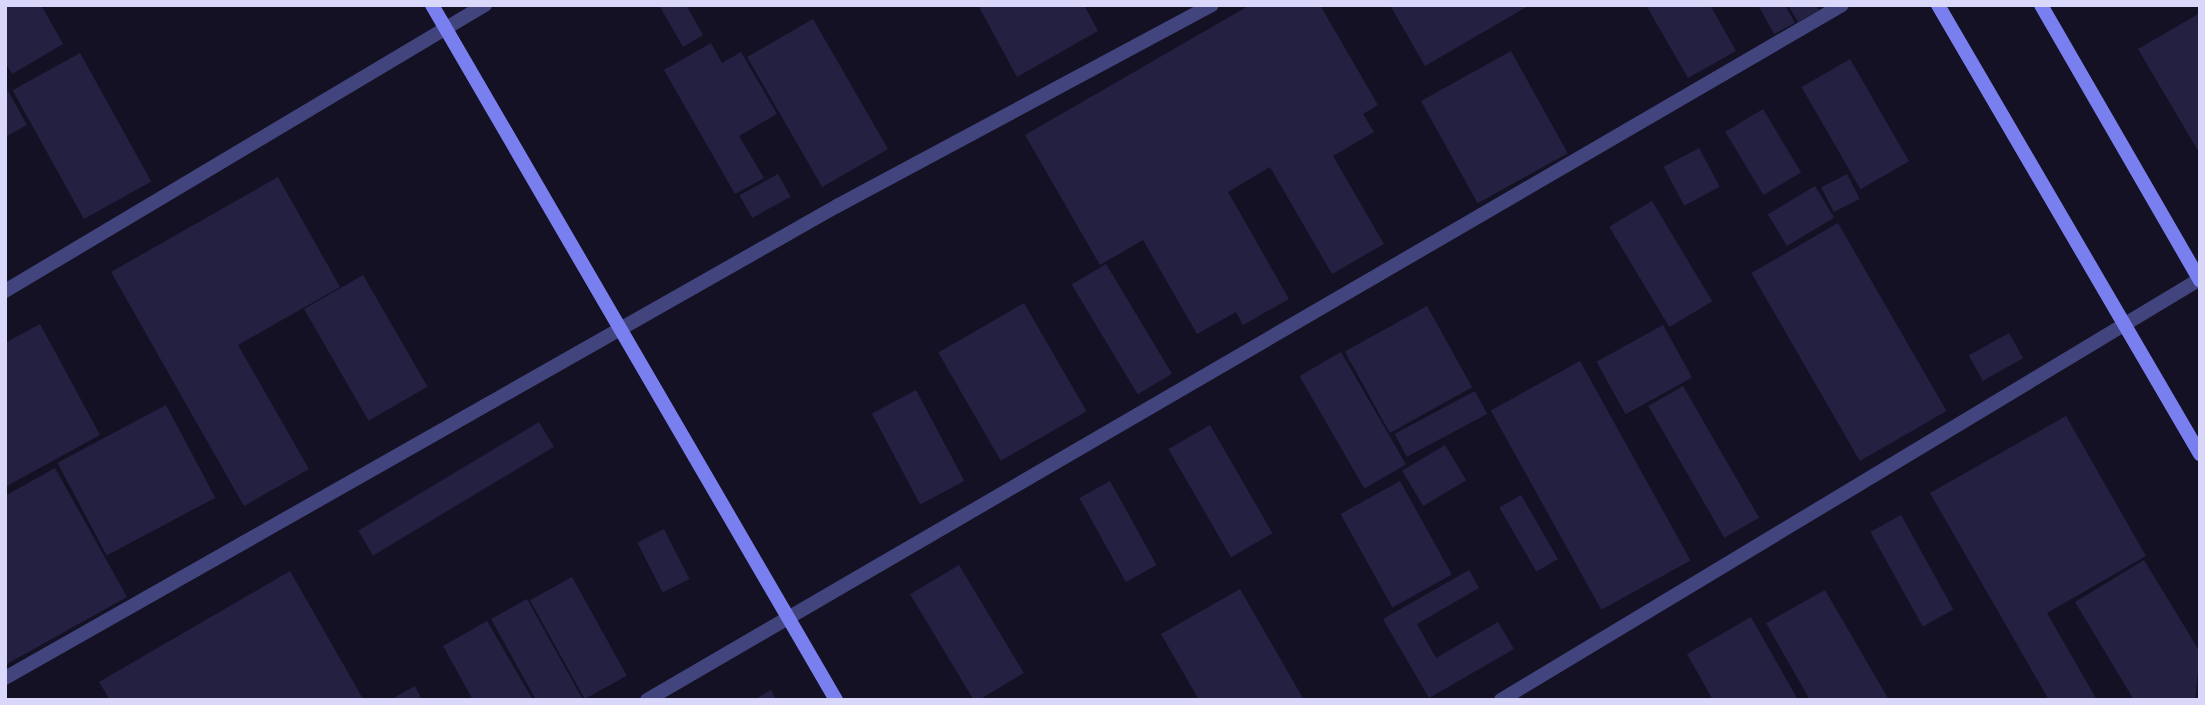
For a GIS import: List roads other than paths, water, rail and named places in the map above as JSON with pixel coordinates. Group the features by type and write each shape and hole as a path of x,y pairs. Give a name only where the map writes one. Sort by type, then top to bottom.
{"street":[{"path":"432,5 836,700"},
{"path":"5,291 485,5"},
{"path":"5,678 620,328 1212,5"},
{"path":"648,700 1842,5"},
{"path":"1938,5 2200,454"},
{"path":"1501,700 2200,279 2040,5"}]}
